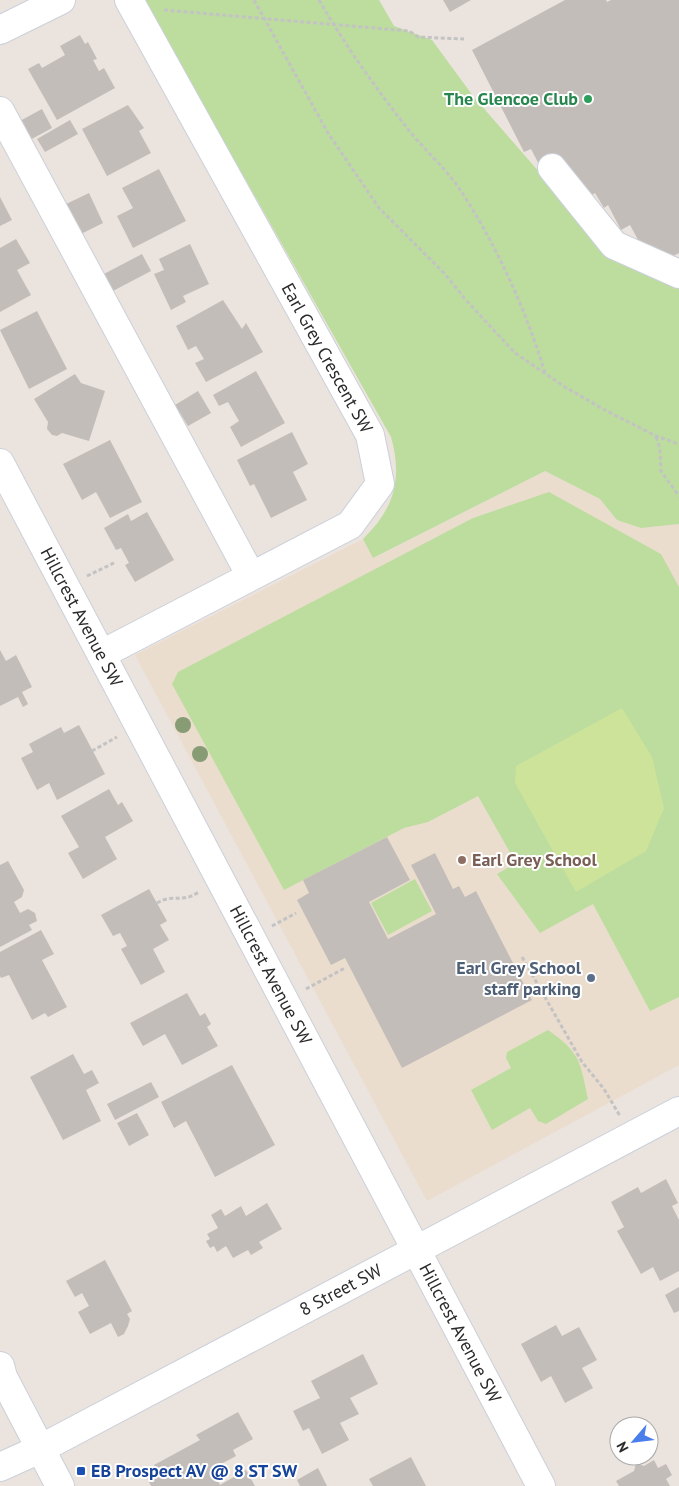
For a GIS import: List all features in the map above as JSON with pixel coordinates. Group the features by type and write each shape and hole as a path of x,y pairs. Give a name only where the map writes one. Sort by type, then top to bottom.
{"street":[{"path":"0,30 61,0"},
{"name":"Earl Grey Crescent SW","path":"102,654 350,526 380,484 370,434 131,4"},
{"path":"0,111 251,576"},
{"path":"552,168 614,245 679,274"},
{"name":"Hillcrest Avenue SW","path":"0,463 541,1486"},
{"name":"8 Street SW","path":"0,1467 40,1449 679,1111"},
{"path":"0,1366 3,1377 60,1486"}],"path":[{"path":"254,0 328,133 379,208 445,274 465,299 515,353 596,404 656,436 679,444"},
{"path":"319,0 351,53 407,129 460,190 502,264 522,308 546,374"},
{"path":"131,4 264,19 409,31 418,37 464,39"},
{"path":"656,436 660,449 661,470 679,496"},
{"path":"81,580 116,562"},
{"path":"92,751 122,734"},
{"path":"157,903 169,897 181,900 204,889"},
{"path":"268,928 296,913"},
{"path":"522,957 582,1062 604,1090 623,1121"},
{"path":"301,992 345,968"}],"shaded area":[{"name":"Earl Grey School","path":"545,471 600,499 617,520 641,528 679,524 679,1065 427,1201 135,655 363,539 374,558"}],"green space":[{"path":"144,0 379,0 394,26 432,40 473,96 608,251 679,288 679,524 641,528 617,520 600,499 545,471 373,558 363,539 382,516 389,505 393,492 396,480 396,466 391,437"},
{"path":"549,492 661,554 679,587 679,997 650,1011 593,904 540,933 497,874 516,863 478,796 428,822 404,828 284,890 172,684 178,672 473,518"},
{"path":"622,708 652,757 664,808 646,851 576,892 515,783 516,766"},
{"path":"415,879 432,911 388,935 371,903"},
{"path":"548,1030 573,1052 581,1067 588,1099 546,1124 538,1121 530,1108 492,1130 471,1090 511,1068 506,1058 507,1052"}],"building":[{"path":"443,0 471,0 450,12"},
{"name":"The Glencoe Club","path":"565,0 606,0 607,2 611,0 679,0 679,253 662,262 652,245 643,249 630,225 621,230 608,205 604,208 595,193 588,198 543,172 531,149 524,152 472,50"},
{"path":"80,35 85,44 88,42 97,59 93,60 99,71 104,68 115,88 57,120 28,69 39,63 42,68 65,55 60,46"},
{"path":"128,105 144,128 139,131 151,153 107,176 82,129"},
{"path":"42,109 52,128 28,141 18,122"},
{"path":"70,120 78,134 45,152 37,139"},
{"path":"159,169 186,221 133,248 117,216 133,208 122,188"},
{"path":"89,193 103,223 75,237 60,207"},
{"path":"0,197 12,220 0,226"},
{"path":"16,239 30,263 17,270 31,295 0,312 0,248"},
{"path":"190,244 209,284 183,296 186,302 171,310 154,274 164,270 159,259"},
{"path":"142,254 151,271 111,292 102,275"},
{"path":"223,300 242,329 246,323 263,352 206,382 195,363 204,359 196,346 188,350 176,326"},
{"path":"37,311 67,369 29,389 0,330"},
{"path":"256,371 285,423 241,447 230,427 239,421 228,402 219,406 213,395"},
{"path":"75,374 81,383 105,391 89,441 62,433 57,436 52,435 47,429 48,422 34,399"},
{"path":"198,391 211,413 188,426 175,405"},
{"path":"292,432 308,464 293,472 307,500 271,518 254,484 250,486 237,460"},
{"path":"110,440 142,502 110,518 96,492 82,500 63,464"},
{"path":"147,512 174,560 135,582 125,565 129,563 121,548 116,550 104,528 128,514 131,521"},
{"path":"0,650 6,661 16,655 32,687 22,692 28,704 23,707 18,697 0,706"},
{"path":"79,725 105,774 57,800 49,783 37,790 21,758 33,752 29,744 61,727 64,733"},
{"path":"109,789 118,805 122,802 133,821 105,837 117,859 83,879 68,853 79,847 61,816"},
{"path":"387,837 410,880 369,902 388,939 436,914 411,865 435,853 453,889 459,886 465,897 476,891 532,1000 402,1068 345,958 331,965 297,900 309,893 303,880"},
{"path":"8,861 24,890 22,897 14,902 20,913 28,909 35,913 37,921 29,925 32,930 0,947 0,865"},
{"path":"149,889 167,921 160,925 169,940 153,949 165,972 141,985 121,949 127,946 120,933 113,936 101,915"},
{"path":"41,930 54,954 42,960 67,1007 48,1017 45,1013 32,1020 9,975 1,978 0,976 0,952"},
{"path":"187,993 200,1016 205,1013 211,1024 207,1027 218,1046 182,1065 165,1034 143,1046 130,1023"},
{"path":"73,1054 84,1074 92,1070 99,1083 86,1090 101,1121 63,1140 30,1077"},
{"path":"232,1065 275,1145 215,1177 186,1121 174,1128 161,1102"},
{"path":"151,1082 159,1097 115,1120 107,1104"},
{"path":"137,1113 149,1135 129,1146 117,1123"},
{"path":"666,1179 678,1203 672,1206 679,1220 679,1271 660,1281 653,1267 641,1274 617,1231 624,1227 611,1202 638,1187 641,1193"},
{"path":"267,1203 282,1229 259,1242 263,1248 251,1255 248,1250 233,1258 226,1246 217,1252 214,1246 210,1248 206,1241 210,1239 207,1234 218,1228 211,1215 221,1209 225,1216 241,1206 246,1216"},
{"path":"105,1260 132,1311 127,1314 130,1319 124,1334 118,1337 111,1323 90,1334 78,1312 89,1306 82,1293 75,1297 66,1281"},
{"path":"679,1287 679,1311 674,1313 665,1295"},
{"path":"556,1325 562,1336 579,1327 597,1360 582,1368 593,1388 565,1403 551,1376 541,1382 521,1344"},
{"path":"363,1354 378,1384 350,1398 359,1414 340,1423 349,1440 322,1454 309,1428 303,1431 293,1411 320,1398 311,1381"},
{"path":"238,1412 253,1439 233,1450 236,1456 212,1469 220,1485 246,1470 255,1486 151,1486 147,1478 158,1472 154,1465 200,1440 196,1435"},
{"path":"411,1457 426,1486 373,1486 369,1479"},
{"path":"666,1464 672,1475 666,1479 670,1486 619,1486 616,1481 634,1471 635,1466 657,1466 658,1468"},
{"path":"318,1468 327,1486 300,1486 297,1480"}],"place":[{"name":"The Glencoe Club","path":"588,99"},
{"name":"Earl Grey School","path":"462,860"},
{"name":"Earl Grey School staff parking","path":"591,978"},
{"name":"EB Prospect AV @ 8 ST SW","path":"81,1471"}]}
